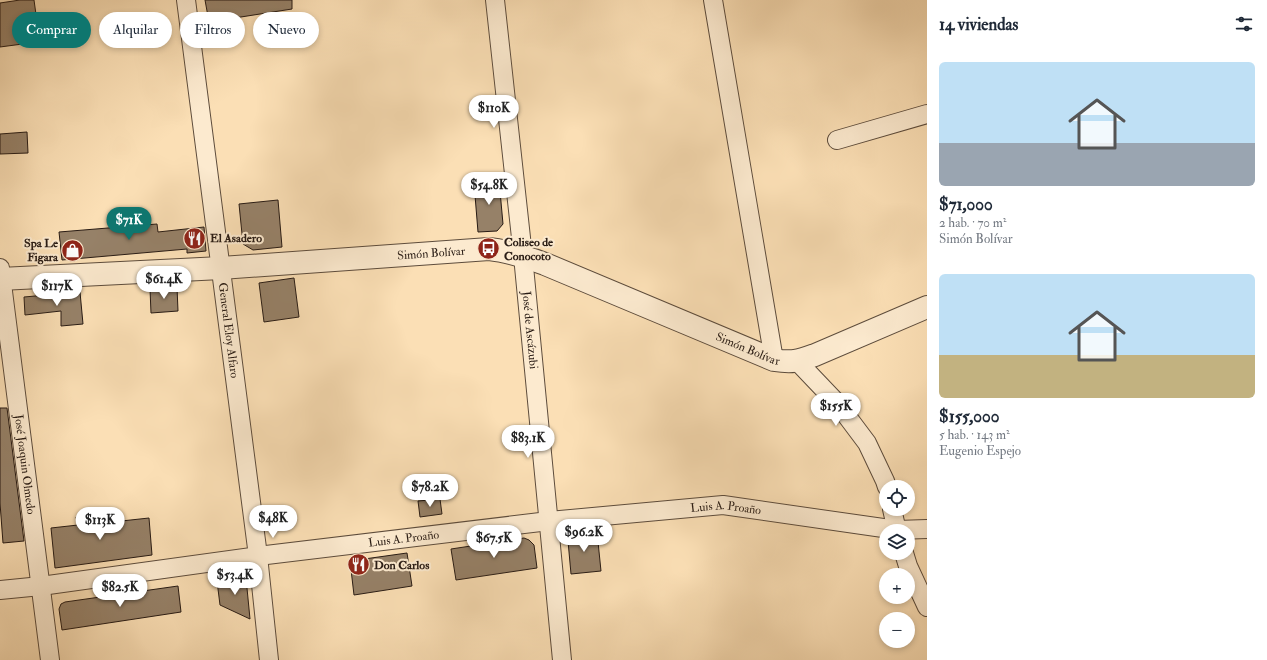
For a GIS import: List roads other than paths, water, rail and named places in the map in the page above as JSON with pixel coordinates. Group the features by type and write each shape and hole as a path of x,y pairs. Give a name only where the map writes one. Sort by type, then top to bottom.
{"street":[{"name":"General Eloy Alfaro","path":"186,0 222,268 258,556 269,660"},
{"name":"José de Ascázubi","path":"495,0 523,256 562,660"},
{"path":"713,0 774,360"},
{"path":"836,140 927,114"},
{"name":"Simón Bolívar","path":"1,275 222,268 489,249 506,251 523,256 774,360 797,361 927,307"},
{"name":"José Joaquin Olmedo","path":"1,275 50,660"},
{"path":"797,361 837,403 867,443 885,480"},
{"name":"Luis A. Proaño","path":"0,590 41,586 258,556 549,521 723,505 879,527"},
{"name":"Luis A. Proaño","path":"915,529 927,528"},
{"path":"906,560 927,607"}],"place":[{"name":"El Asadero","path":"195,238"},
{"name":"Coliseo de Conocoto","path":"489,249"},
{"name":"Spa Le Figara","path":"73,250"},
{"name":"Don Carlos","path":"359,565"}]}
